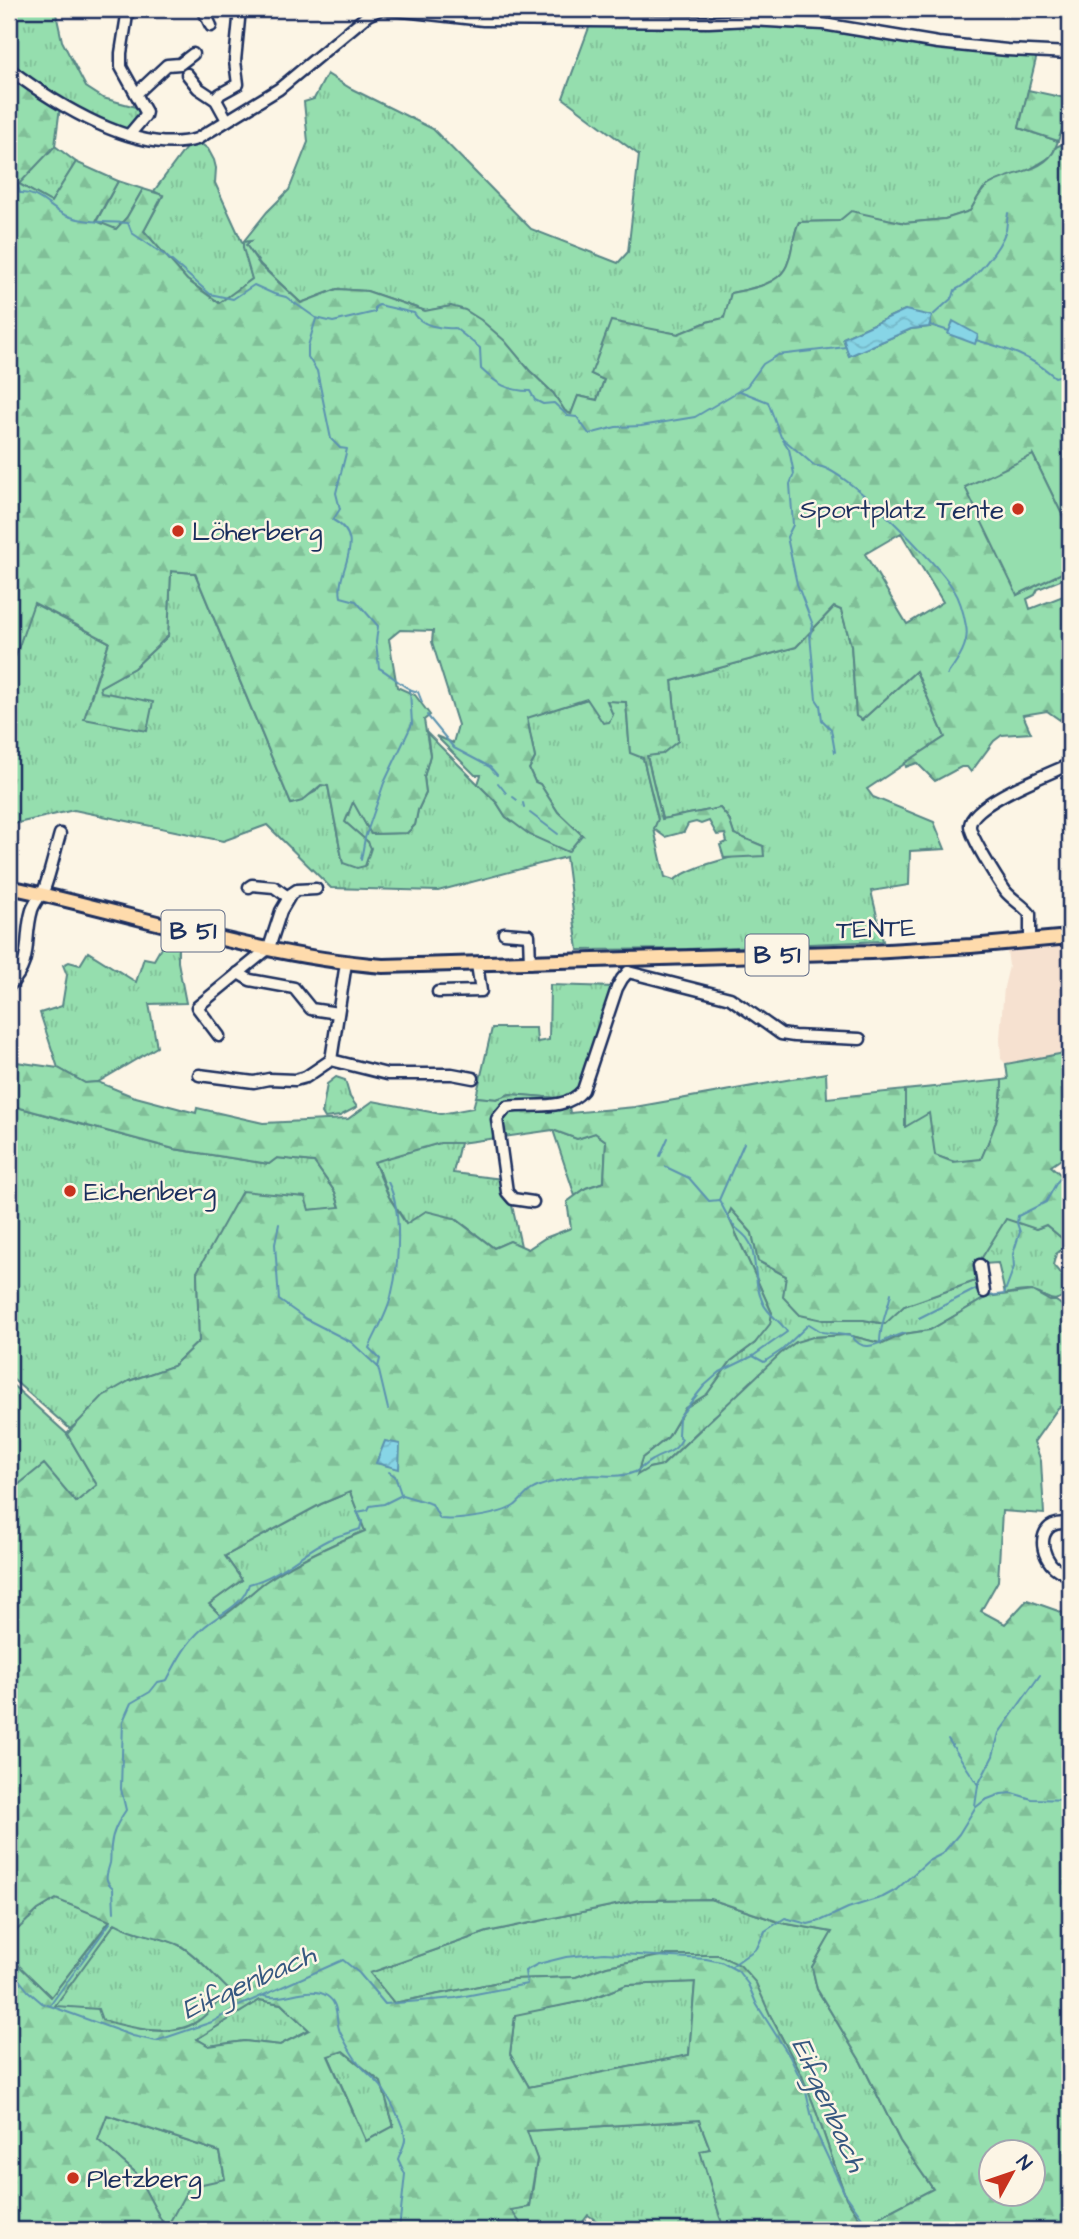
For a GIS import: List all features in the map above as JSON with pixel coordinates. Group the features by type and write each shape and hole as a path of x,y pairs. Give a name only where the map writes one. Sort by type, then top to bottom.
{"main road":[{"name":"B 51","path":"9,887 346,963 391,966 530,962 628,966"},
{"name":"TENTE","path":"628,966 683,958 917,950 1070,937"}],"street":[{"path":"128,9 121,67 145,107 145,116 130,135"},
{"path":"203,9 211,26"},
{"path":"216,100 220,93 238,84 236,61 240,9"},
{"path":"9,69 60,105 130,135 163,143 197,139 258,103 279,89 368,15 383,9 454,18 612,22 750,20 823,24 938,43 1069,53"},
{"path":"136,94 167,65 180,64 193,54"},
{"path":"187,74 198,88 216,100 227,120"},
{"path":"1030,941 1030,914 1007,892 973,838 970,823 975,814 988,804 1070,764"},
{"path":"9,986 27,957 31,911 44,889 60,834"},
{"path":"249,887 274,887 288,897"},
{"path":"219,1036 197,1006 270,948 288,897 297,890 316,889"},
{"path":"504,933 529,935 530,962"},
{"path":"199,1075 254,1082 269,1079 295,1080 306,1077 331,1060 346,963"},
{"path":"438,992 481,991 477,964"},
{"path":"533,1202 513,1199 507,1192 498,1119 507,1107 561,1105 576,1099 583,1090 617,988 628,966 730,998 780,1034 794,1037 860,1038"},
{"path":"238,973 250,980 294,988 311,1009 338,1013"},
{"path":"331,1060 387,1074 452,1074 473,1078"},
{"path":"980,1265 984,1292"},
{"path":"1070,1524 1059,1522 1051,1525 1044,1534 1043,1542 1046,1555 1052,1564 1070,1576"}],"shaded area":[{"path":"1070,945 1070,1052 1006,1064 1001,1059 1000,1038 1004,987 1009,966 1007,950"}],"green space":[{"path":"9,9 55,9 62,41 86,87 103,98 143,109 133,127 125,131 72,108 9,66"},
{"path":"590,25 762,25 833,31 930,48 1037,55 1019,128 1058,141 1052,156 1024,173 995,182 983,189 970,211 945,219 905,223 851,212 839,221 799,222 787,265 781,275 761,286 731,293 725,318 678,334 662,331 591,374 604,380 597,400 578,396 571,415 530,371 451,306 426,311 367,291 337,289 301,303 261,265 246,245 249,242 243,242 289,190 308,142 304,102 314,99 327,74 433,129 531,229 618,263 628,252 639,155 563,98"},
{"path":"9,72 60,107 55,146 19,184 51,202 76,162 118,181 96,221 116,229 127,217 143,189 163,195 144,231 187,280 219,303 252,279 243,248 243,242 251,241 246,245 260,265 301,303 337,289 367,291 425,311 451,306 465,310 505,341 553,393 565,411 571,414 578,396 597,400 604,380 591,374 611,321 678,334 724,318 731,293 768,283 781,275 789,259 799,222 839,221 851,211 905,223 945,219 970,211 986,187 1035,167 1051,156 1056,147 1070,140 1070,531 1033,455 1017,595 1070,569 1070,576 1038,589 1035,595 1027,599 1030,609 1063,596 1070,599 1070,704 1060,720 1047,711 1023,715 1031,733 1002,735 994,741 971,772 967,767 961,767 935,781 917,763 906,767 905,763 945,737 916,671 862,720 856,716 851,645 841,610 834,607 796,647 672,681 678,741 662,754 647,756 662,819 720,808 729,819 734,834 763,846 764,856 724,858 720,845 727,842 725,834 717,835 709,821 688,824 684,832 665,837 654,829 658,819 643,758 630,753 626,702 607,701 613,715 609,722 603,723 587,699 527,718 535,758 529,769 535,782 540,784 558,812 582,835 568,852 530,835 506,817 497,803 478,784 481,775 475,775 436,736 453,743 458,725 432,642 433,631 400,630 389,639 397,687 415,695 430,715 424,720 430,755 424,777 426,793 415,825 407,833 371,834 353,802 345,822 368,842 371,848 365,866 357,868 343,863 328,786 321,785 302,801 291,804 195,573 171,571 168,636 134,668 100,687 101,692 153,702 147,731 84,719 109,642 34,603 9,675","holes":["905,310 929,327 911,329 849,356 843,338","901,533 943,602 907,624 865,554"]},
{"path":"1028,90 1070,99 1070,107 1058,141 1019,128"},
{"path":"196,140 208,149 214,160 215,183 243,244 252,279 220,303 187,280 144,231 163,196 154,191 191,141"},
{"path":"55,146 76,162 51,202 18,183"},
{"path":"118,181 143,189 116,230 96,222"},
{"name":"Sportplatz Tente","path":"1033,455 1070,531 1070,569 1017,595 965,487"},
{"path":"171,571 195,573 291,804 315,792 321,785 328,786 343,863 368,842 345,822 353,801 371,834 407,833 415,825 426,793 424,777 430,755 427,733 497,803 506,817 582,835 558,812 540,784 535,782 529,769 535,758 527,717 588,699 626,702 630,752 643,758 658,820 654,829 665,877 674,880 695,869 763,846 734,834 729,819 720,808 662,819 647,756 678,741 672,681 796,647 834,607 841,610 851,645 856,716 862,720 916,671 945,737 867,789 873,797 934,822 945,849 910,851 909,885 871,891 883,941 687,949 578,950 566,857 438,891 331,888 267,825 223,841 74,810 9,825 9,675 33,603 109,642 91,695 134,668 168,636"},
{"path":"169,934 178,936 178,962 186,1003 149,1004 157,1047 98,1082 85,1083 58,1068 40,1013 62,1006 67,975 63,965 69,962 80,965 88,952 136,982 144,958 154,960"},
{"path":"550,985 615,987 582,1087 568,1099 510,1094 497,1099 476,1097 492,1028 536,1028 537,1042 549,1040"},
{"path":"1070,1052 1070,1153 1051,1166 1061,1175 1070,1170 1070,1240 1066,1246 1063,1239 1046,1225 1036,1229 1006,1219 981,1259 981,1279 904,1306 885,1324 864,1320 823,1320 800,1315 783,1297 786,1276 758,1261 752,1233 731,1209 728,1216 772,1313 770,1324 755,1343 731,1361 707,1394 685,1408 668,1437 642,1458 637,1475 649,1468 663,1465 796,1342 813,1337 848,1335 883,1344 904,1334 930,1330 987,1297 1032,1291 1050,1301 1056,1301 1070,1311 1070,1400 1058,1408 1034,1442 1041,1461 1044,1514 1002,1511 998,1581 981,1611 1005,1624 1027,1600 1061,1612 1070,1620 1070,2230 957,2230 953,2224 939,2230 724,2230 700,2151 710,2149 699,2120 527,2131 537,2159 529,2207 511,2210 525,2230 9,2230 9,1956 51,1997 110,1921 56,1899 38,1910 17,1930 9,1933 9,1487 13,1489 44,1464 76,1502 97,1485 67,1434 103,1396 129,1381 173,1366 199,1341 197,1272 242,1191 305,1197 309,1210 340,1207 335,1192 314,1162 277,1158 269,1164 174,1149 9,1105 9,1061 58,1068 85,1083 98,1082 132,1096 196,1113 197,1108 263,1123 348,1119 373,1101 441,1114 473,1108 476,1097 497,1099 510,1094 568,1099 570,1113 635,1107 826,1073 827,1098 905,1090 905,1127 929,1113 935,1155 953,1162 981,1159 999,1111 1002,1080 1008,1079 1006,1064","holes":["553,1130 577,1139 595,1133 606,1141 604,1182 586,1188 567,1202 571,1228 545,1238 528,1249 510,1241 494,1248 454,1218 426,1211 406,1224 389,1197 374,1162 440,1143 460,1143","350,1492 365,1531 277,1574 222,1617 209,1604 242,1580 225,1556 321,1504","710,1899 782,1923 832,1932 812,1967 817,1989 861,2062 900,2141 933,2189 864,2225 846,2198 801,2074 756,1983 740,1965 718,1955 666,1955 607,1966 576,1977 514,1979 394,2003 370,1973 487,1932 639,1900","115,1923 179,1945 198,1959 229,1990 202,2018 191,2025 167,2031 140,2029 102,2020 98,2009 55,2006","695,1982 689,2055 529,2087 510,2054 515,2015 588,2000 626,1985","260,2000 281,2004 309,2030 280,2045 244,2041 209,2046 197,2039","343,2051 381,2082 394,2126 366,2141 328,2056","107,2115 220,2152 225,2179 189,2187 166,2229 136,2173 98,2140"]},
{"path":"336,1077 345,1080 350,1097 357,1107 340,1116 325,1118 322,1113 327,1084"},
{"path":"1002,1080 999,1111 981,1160 955,1162 801,1113 905,1127 905,1090"},
{"path":"9,1105 174,1149 269,1164 277,1158 314,1162 335,1192 340,1208 308,1210 197,1272 199,1341 173,1366 129,1381 70,1429 9,1376"},
{"path":"553,1130 577,1139 595,1133 606,1141 604,1182 586,1188 575,1196"},
{"path":"440,1143 460,1143 453,1173 502,1179 507,1199 511,1201 521,1246 510,1241 494,1248 455,1218 407,1224 389,1197 373,1161"},
{"path":"731,1209 752,1233 758,1261 786,1276 823,1320 864,1320 884,1324 904,1306 981,1279 987,1297 930,1330 904,1334 883,1344 848,1335 813,1337 712,1418 663,1465 649,1468 637,1476 642,1458 668,1437 685,1408 707,1394 731,1361 755,1343 772,1313 728,1216"},
{"path":"1006,1218 1036,1229 1046,1225 1063,1239 1066,1246 1056,1254 1053,1265 1070,1280 1070,1292 1055,1300 1031,1291 1005,1294 998,1263 983,1264 980,1260"},
{"path":"9,1382 67,1434 97,1485 76,1503 9,1487"},
{"path":"350,1492 365,1531 288,1568 264,1583 222,1617 209,1604 242,1580 225,1556 321,1504"},
{"path":"56,1899 110,1920 51,1997 9,1956 9,1933 17,1930 38,1910"},
{"path":"710,1899 782,1923 833,1932 812,1967 817,1989 861,2062 900,2141 933,2189 864,2225 846,2198 801,2074 771,2017 666,1955 607,1966 576,1977 514,1979 394,2003 369,1973 487,1932 639,1900"},
{"path":"115,1923 131,1931 179,1945 198,1959 229,1990 202,2018 187,2026 169,2030 150,2030 109,2023 54,2006"},
{"path":"695,1982 689,2055 529,2087 510,2054 515,2014 588,2000 626,1985"},
{"path":"260,2000 281,2004 309,2030 280,2045 244,2041 209,2046 197,2039"},
{"path":"343,2051 381,2082 394,2127 366,2141 328,2055"},
{"path":"107,2115 220,2152 225,2180 166,2230 136,2173 97,2140"},
{"path":"699,2120 710,2149 701,2152 724,2230 610,2230 588,2215 577,2230 525,2230 510,2209 530,2207 537,2159 526,2131"}],"water":[{"path":"905,310 932,316 929,327 911,329 849,356 843,338"},
{"path":"953,321 978,335 975,344 948,334"},
{"path":"385,1441 400,1444 399,1469 376,1463"}],"waterway":[{"path":"9,179 18,186 20,193 33,195 73,218 128,223 132,233 166,256 210,294 233,299 254,285 286,297 316,318 333,322 375,312 375,307 379,305 414,313 421,321 432,326 455,328 480,348 481,369 492,379 509,388 530,391 535,400 543,404 554,403 568,416 577,417 589,434 616,427 641,426 695,417 747,386 763,364 778,355 846,347"},
{"path":"932,316 992,255 1003,238 1008,213"},
{"path":"316,319 308,346 308,357 317,371 331,439 340,448 347,449 336,493 340,509 333,520 349,536 350,546 340,587 341,597 356,601 378,626 376,642 379,668 418,692 422,702"},
{"path":"930,325 949,331"},
{"path":"976,340 1018,354 1055,377 1063,375 1070,379"},
{"path":"740,391 768,402 781,437 815,466 828,469 866,497 930,560 954,590 967,633 962,652 947,675"},
{"path":"783,440 789,449 794,474 790,484 793,525 787,537 797,584 813,625 810,635 816,699 820,705 822,720 831,729 835,752"},
{"path":"361,860 365,838 384,783 412,724 410,690"},
{"path":"427,715 454,748 490,767 497,775"},
{"path":"498,783 506,793"},
{"path":"513,797 517,800"},
{"path":"523,803 524,807"},
{"path":"530,813 558,834"},
{"path":"660,1156 668,1138"},
{"path":"719,1200 744,1143"},
{"path":"666,1167 689,1178 709,1201 719,1200 731,1222 750,1242 763,1303 787,1332 753,1356"},
{"path":"919,1318 976,1289 981,1297 1004,1294 1014,1267 1013,1254 1020,1232 1018,1216 1046,1202 1057,1182 1070,1168"},
{"path":"388,1182 398,1223 396,1270 389,1303 369,1348 380,1359 378,1367 388,1409"},
{"path":"279,1224 275,1244 279,1300 306,1319 351,1342 378,1367"},
{"path":"880,1342 891,1293"},
{"path":"114,1912 113,1888 107,1877 113,1836 126,1810 121,1789 123,1721 131,1703 150,1692 158,1682 167,1680 196,1634 236,1605 249,1584 270,1576 328,1540 360,1529 362,1521 357,1512 402,1495 432,1504 440,1519 467,1518 507,1509 530,1491 546,1484 583,1476 635,1472 679,1444 682,1439 678,1435 679,1417 704,1386 720,1372 753,1356 764,1362 782,1350 809,1324 822,1332 852,1336 864,1346 905,1333"},
{"path":"389,1472 395,1476 401,1494"},
{"path":"975,1806 978,1785 993,1756 999,1733 1040,1675"},
{"path":"948,1739 978,1785"},
{"path":"732,1966 757,1948 765,1931 785,1918 808,1924 820,1921 896,1890 928,1861 942,1854 959,1834 975,1808 985,1800 1012,1793 1032,1799 1070,1800"},
{"path":"51,2004 110,1923"},
{"name":"Eifgenbach","path":"9,1967 28,1991 42,2003 133,2036 156,2041 212,2022 239,2006 343,1960 359,1973 385,2004 455,1998 527,1984 525,1971 538,1964 566,1957 604,1953 721,1962 738,1971 748,1984 757,2005 790,2057 805,2088 815,2130 844,2192 863,2219 864,2230"},
{"path":"264,1996 280,1997 312,1992 327,1996 334,2004 339,2029 351,2052 380,2085 404,2133 405,2139 398,2159 405,2174 399,2230"}],"place":[{"name":"Sportplatz Tente","path":"1018,509"},
{"name":"Löherberg","path":"178,531"},
{"name":"Eichenberg","path":"70,1191"},
{"name":"Pletzberg","path":"73,2178"}]}
